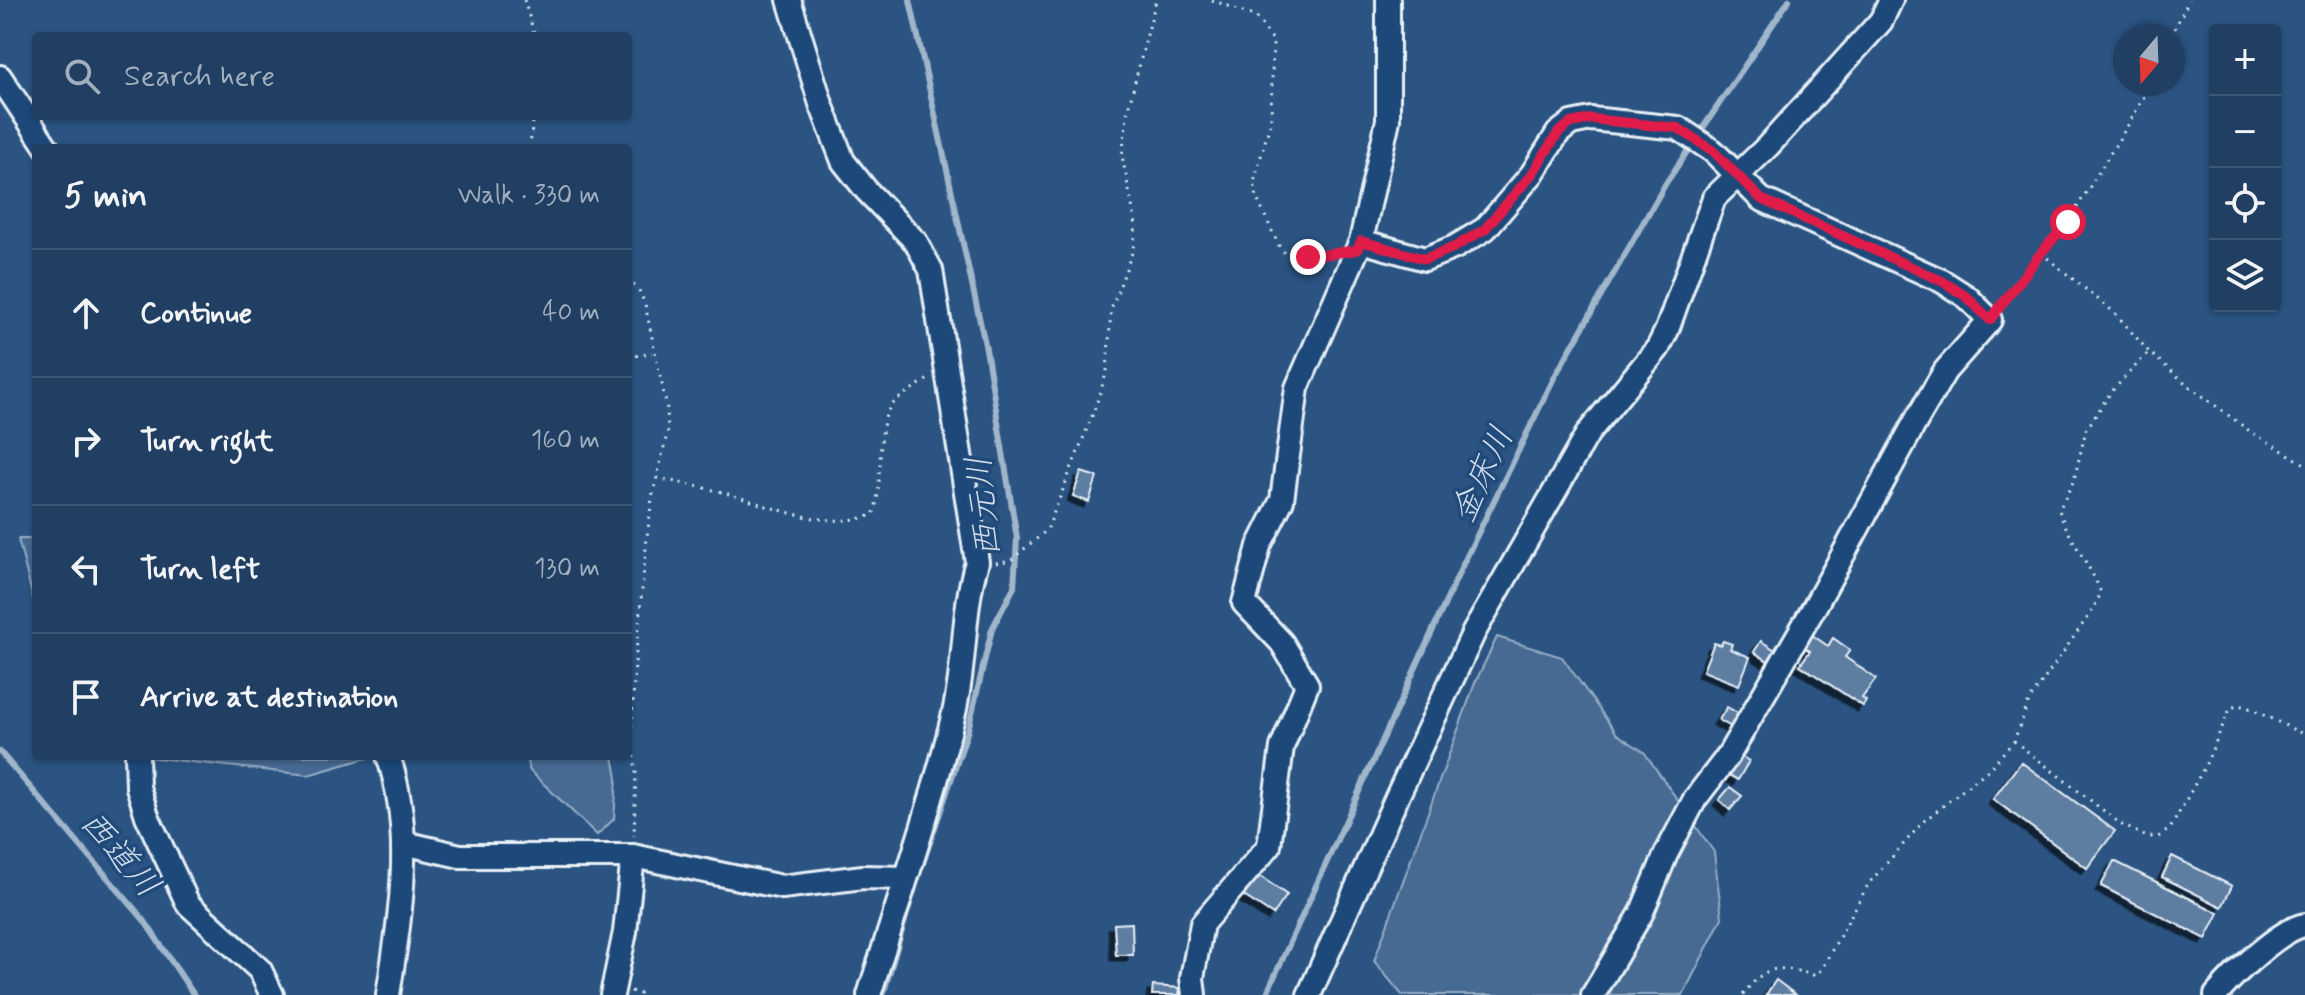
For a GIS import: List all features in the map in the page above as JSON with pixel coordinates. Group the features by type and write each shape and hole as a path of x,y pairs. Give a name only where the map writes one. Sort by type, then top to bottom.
{"street":[{"path":"789,0 825,115 843,161 916,242 931,270 977,562 971,582 965,654 955,711 869,995"},
{"path":"1194,995 1192,978 1202,924 1269,846 1282,747 1307,685 1282,643 1244,603 1259,546 1282,500 1297,388 1359,246 1388,120 1388,0"},
{"path":"1309,995 1474,632 1588,433 1658,348 1708,209 1720,189 1768,146 1881,21 1891,0"},
{"path":"0,77 44,144"},
{"path":"1359,246 1425,259 1455,247 1485,229 1532,174 1558,133 1571,123 1591,119 1678,128 1713,151 1761,199 1942,281 1967,297 1990,320 1945,371 1736,742 1688,811 1641,914 1593,995"},
{"path":"137,760 138,787 147,816 188,904 260,970 272,995"},
{"path":"388,995 398,932 404,843 398,787 389,760"},
{"path":"404,843 460,856 633,856 782,887 863,877 905,878"},
{"path":"612,995 625,932 633,856"},
{"path":"2216,995 2276,941 2305,925"}],"path":[{"path":"524,0 534,32"},
{"path":"997,563 1011,560 1025,551 1047,530 1107,371 1111,310 1133,250 1136,225 1122,156 1128,109 1156,0"},
{"path":"1212,0 1256,17 1273,40 1271,120 1254,182 1257,199 1280,248 1289,257 1359,246"},
{"path":"2177,24 2189,0"},
{"path":"1990,320 2068,222 2144,96"},
{"path":"530,144 533,120"},
{"path":"2041,253 2122,319 2149,352 2251,432 2305,464"},
{"path":"632,283 645,304 667,409 668,430 647,537 632,717"},
{"path":"1743,995 1757,976 1770,968 1813,975 1821,970 1869,883 1924,821 1988,770 2014,741 2029,701 2092,611 2101,593 2064,527 2059,510 2074,480 2086,430 2111,392 2149,352"},
{"path":"632,356 654,353"},
{"path":"657,478 721,492 807,517 858,520 873,515 879,502 884,417 892,405 947,366"},
{"path":"2014,741 2122,825 2147,837 2158,837 2170,829 2177,817 2205,766 2230,709 2238,705 2247,707 2305,735"},
{"path":"632,744 636,773 633,856"}],"shaded area":[{"path":"18,539 32,539 32,594"},
{"path":"1497,637 1562,657 1617,734 1644,752 1714,852 1722,918 1683,995 1402,995 1374,961 1475,683"},
{"path":"174,760 360,760 308,775"},
{"path":"526,760 614,760 617,778 614,819 597,835 530,771"}],"building":[{"path":"1081,472 1097,477 1089,502 1073,496"},
{"path":"1812,635 1828,646 1833,638 1850,650 1845,657 1876,679 1862,698 1866,701 1863,706 1800,665 1810,651 1804,647"},
{"path":"1723,641 1732,644 1730,649 1750,657 1739,685 1703,671 1714,643 1721,645"},
{"path":"1761,641 1775,650 1768,661 1754,652"},
{"path":"1727,707 1741,715 1733,728 1719,720"},
{"path":"1739,755 1749,761 1738,780 1727,774"},
{"path":"2021,762 2115,831 2087,868 1993,799"},
{"path":"1730,787 1742,796 1730,810 1719,800"},
{"path":"2172,856 2232,886 2222,907 2162,877"},
{"path":"2114,861 2219,913 2206,939 2101,886"},
{"path":"1258,875 1287,895 1273,915 1244,896"},
{"path":"1132,923 1133,955 1116,955 1114,924"},
{"path":"1776,980 1796,995 1766,995"},
{"path":"1153,986 1180,988 1179,995 1152,995"}],"waterway":[{"name":"西元川","path":"910,0 986,349 1017,538 1014,587 992,629 968,730 922,866"},
{"name":"金床川","path":"1266,995 1464,562 1555,376 1666,183 1789,0"},
{"name":"西道川","path":"0,752 144,920 194,995"},
{"name":"西元川","path":"883,995 918,876"}],"route":[{"path":"1308,257 1357,250 1361,241 1425,259 1455,247 1485,229 1532,174 1558,133 1571,123 1591,119 1678,128 1713,151 1761,199 1942,281 1967,297 1990,320 2068,222"}]}
